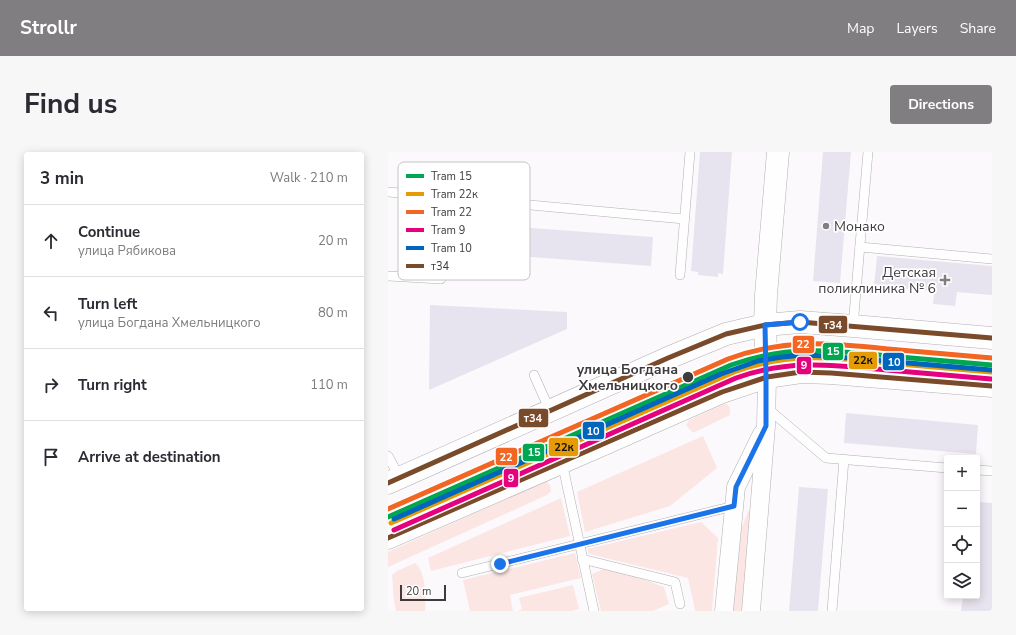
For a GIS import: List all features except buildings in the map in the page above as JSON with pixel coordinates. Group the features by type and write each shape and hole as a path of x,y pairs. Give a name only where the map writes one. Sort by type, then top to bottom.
{"main road":[{"path":"766,377 766,295 778,152"},
{"path":"394,481 668,358 719,337 743,330 765,325 800,322 992,338"},
{"path":"388,538 728,389 766,377 801,372 831,373 992,386"}],"street":[{"path":"751,611 766,426 766,377"},
{"path":"724,611 736,487 766,426"}],"lane":[{"path":"680,275 690,152"},
{"path":"853,326 868,152"},
{"path":"388,192 398,193"},
{"path":"530,205 684,219"},
{"path":"860,247 992,259"},
{"path":"388,276 398,277"},
{"path":"534,375 550,411"},
{"path":"766,407 826,458 944,468"},
{"path":"388,456 394,481"},
{"path":"832,611 844,459"},
{"path":"562,462 594,611"},
{"path":"980,470 992,471"},
{"path":"462,573 734,506"},
{"path":"582,559 675,582 680,604"}],"shaded area":[{"path":"723,404 727,404 730,408 730,415 695,432 692,432 686,425 689,420"},
{"path":"703,436 717,468 670,506 585,532 577,492"},
{"path":"543,482 547,482 550,485 551,491 547,495 388,567 388,552"},
{"path":"561,498 570,536 431,571 428,558"},
{"path":"748,511 753,511 745,611 731,611 737,540"},
{"path":"701,522 718,538 712,611 694,611 688,578 589,554 587,549"},
{"path":"575,553 581,578 510,595 513,611 470,611 463,580"},
{"path":"415,563 419,567 423,579 425,611 396,611 392,575 397,571"},
{"path":"606,568 627,573 664,587 669,604 653,611 601,611 592,574"},
{"path":"573,585 579,609 572,611 518,611 522,609 519,598"}],"tram line":[{"name":"22","path":"388,509 728,359 749,352 788,345 827,344 992,358"},
{"name":"15","path":"388,517 731,365 751,359 771,354 790,352 828,351 992,365"},
{"name":"10","path":"394,519 721,374 758,361 804,355 991,370"},
{"name":"22к","path":"391,523 734,372 773,361 829,358 991,372"},
{"name":"9","path":"394,530 736,378 755,372 793,366 829,365 991,379"}],"transit line":[{"name":"т34","path":"388,483 668,358 726,334 765,325 800,322 992,338"},
{"name":"т34","path":"388,538 722,392 767,377 801,372 831,373 992,386"}],"place":[{"name":"Монако","path":"826,226"},
{"name":"Детская поликлиника № 6","path":"945,280"},
{"name":"улица Богдана Хмельницкого","path":"688,377"}],"route":[{"path":"500,564 734,506 736,487 766,426 765,325 800,322"}]}
